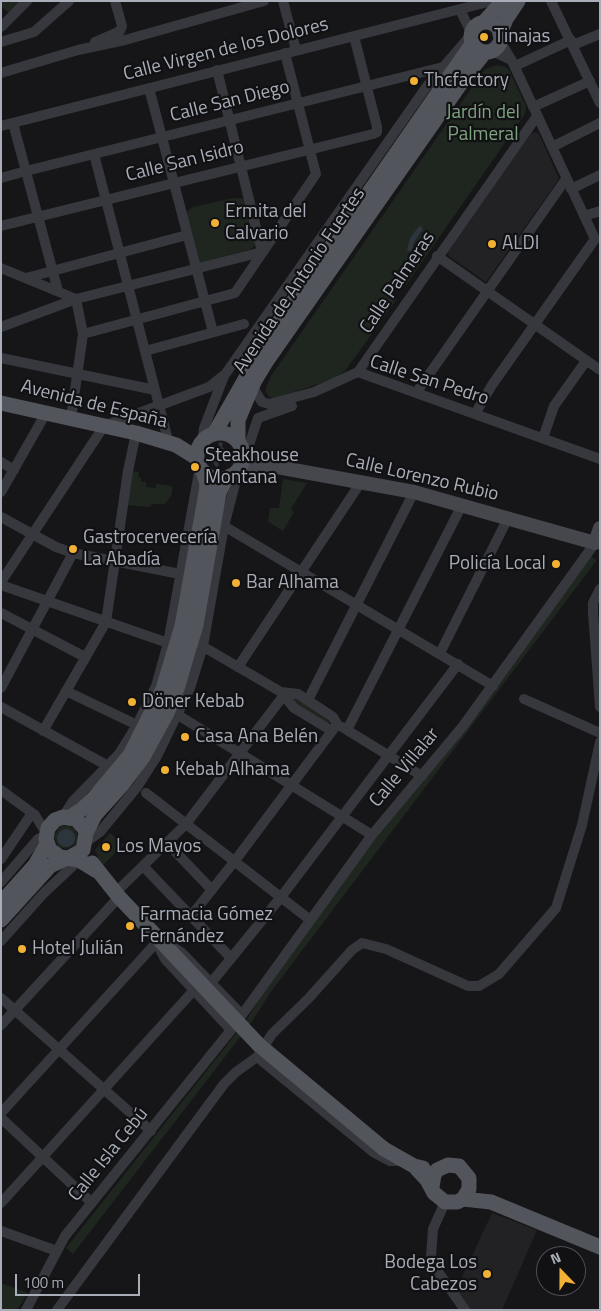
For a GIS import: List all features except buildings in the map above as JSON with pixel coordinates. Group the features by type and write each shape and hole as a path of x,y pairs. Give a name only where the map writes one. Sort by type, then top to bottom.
{"main road":[{"name":"Avenida de Antonio Fuertes","path":"241,449 238,420 252,386 266,362 470,70 484,37 503,1"},
{"name":"Avenida de Antonio Fuertes","path":"208,438 272,332 484,37 506,19 518,1"},
{"name":"Avenida de España","path":"1,403 136,433 173,444"},
{"path":"1,920 50,866 72,858 79,853 95,815 122,785 153,740 198,643 219,493 224,482 233,474 242,459 241,449 224,433 208,438 198,444 173,444"},
{"path":"1,903 35,865 51,824 94,798 130,755 164,688 182,626 206,493 207,484 197,451 208,438"},
{"path":"173,444 215,478 233,474 253,465 266,465"},
{"name":"Calle Lorenzo Rubio","path":"241,449 253,461 266,465 414,492 595,542"},
{"path":"595,542 600,528"},
{"path":"64,817 80,823 91,862 117,895 259,1045 384,1149 410,1164 432,1187 438,1199 451,1203 463,1199 492,1202"},
{"path":"46,837 54,854 72,858 97,871"},
{"path":"410,1164 437,1170"},
{"path":"432,1187 437,1170 448,1165 459,1166 467,1174 470,1184 492,1202 600,1247"},
{"path":"463,1199 470,1184"}],"street":[{"path":"1,27 27,1"},
{"path":"1,42 34,32 69,1"},
{"path":"78,50 120,31 122,26 115,1"},
{"path":"1,73 78,50 125,40 264,1"},
{"path":"283,1 296,50"},
{"name":"Calle Virgen de los Dolores","path":"1,126 491,1"},
{"path":"551,1 600,103"},
{"path":"460,10 484,37 513,64 595,239 492,385 475,414"},
{"path":"513,64 572,42 600,34"},
{"path":"354,36 367,85"},
{"name":"Avenida de Antonio Fuertes","path":"208,438 204,428 224,376 396,129 443,68 484,37"},
{"path":"83,334 235,293 316,174 285,53"},
{"name":"Calle San Diego","path":"1,178 367,85 443,68"},
{"path":"217,70 262,252"},
{"path":"535,111 590,81"},
{"name":"Calle San Isidro","path":"1,226 376,132 367,85"},
{"path":"149,88 213,332"},
{"name":"Calle Palmeras","path":"358,372 535,111"},
{"path":"13,123 22,172 38,217 58,291"},
{"path":"552,147 600,123"},
{"path":"94,154 145,351 173,444"},
{"path":"571,189 600,175"},
{"path":"416,393 489,292 566,179"},
{"path":"584,216 600,211"},
{"path":"26,278 187,235"},
{"path":"1,328 76,299 262,252"},
{"path":"437,256 600,370"},
{"path":"1,268 76,299"},
{"path":"71,418 83,334 76,299"},
{"path":"145,351 244,324"},
{"path":"1,358 156,390"},
{"path":"543,438 554,406 586,361"},
{"path":"252,386 262,402 269,404 314,392 358,372"},
{"name":"Calle San Pedro","path":"241,449 250,442 258,418 338,390 355,380 358,372 600,459"},
{"path":"168,643 1,584 32,533 104,426 209,386 224,376"},
{"path":"1,492 46,413"},
{"path":"43,731 106,622 128,471 136,433"},
{"path":"1,462 14,470"},
{"path":"34,814 64,817 73,801 119,754 137,725 156,686 168,643 200,465"},
{"path":"86,840 100,832 137,786 178,716 190,688 198,643 235,484 233,474"},
{"path":"238,667 361,482"},
{"path":"308,700 414,492"},
{"path":"347,730 462,505"},
{"path":"1,517 56,547 73,553 180,574"},
{"path":"440,654 508,518"},
{"path":"224,526 493,686"},
{"name":"Calle Villalar","path":"242,1015 309,919 372,835 422,776 493,686 595,542"},
{"path":"1,688 73,553"},
{"path":"600,589 593,603 600,707"},
{"path":"1,613 85,657"},
{"path":"198,643 282,693 294,708 334,728 347,730 422,776"},
{"path":"212,983 342,818 458,664"},
{"path":"66,691 137,725"},
{"path":"191,916 234,862 334,728 333,717 308,700 298,694 282,693"},
{"path":"1,1025 143,866 186,824 241,753 282,693"},
{"path":"524,699 600,733"},
{"path":"1,707 108,766"},
{"path":"178,716 372,835"},
{"path":"57,1310 224,1084 236,1072 257,1057 266,1041 308,999 352,950 362,943 386,949 468,986 480,986 499,974 556,908 582,825 600,742"},
{"path":"1,790 34,814 46,837 38,839 1,882"},
{"path":"146,793 309,919"},
{"path":"1,859 34,814"},
{"path":"168,843 212,890"},
{"path":"1,941 72,858"},
{"path":"1,863 11,871"},
{"path":"143,866 232,958"},
{"path":"161,943 182,952 242,1015"},
{"path":"161,943 165,959 231,1030"},
{"path":"1,1113 161,943"},
{"path":"1,1203 194,990"},
{"path":"1,998 151,1131"},
{"name":"Calle Isla Cebú","path":"26,1310 65,1236 242,1015"},
{"path":"266,1041 395,1149 410,1164"},
{"path":"257,1057 373,1152 390,1161 410,1164"},
{"path":"1,1118 92,1203"},
{"path":"445,1202 433,1229 431,1257 436,1269 465,1310"},
{"path":"1,1231 57,1251"}],"shaded area":[{"path":"534,132 539,134 559,179 486,282 449,256 448,252 530,134"},
{"path":"420,225 423,229 414,242 412,251 407,251 410,238"},
{"path":"219,442 223,443 222,447 228,452 225,455 227,458 216,459 219,464 217,468 209,458 212,449 218,447"},
{"path":"66,829 72,832 75,838 72,844 66,847 60,844 57,838 60,832"},
{"path":"492,1213 537,1230 502,1310 470,1310 455,1292"}],"green space":[{"path":"1,1 22,1 10,14 1,6"},
{"name":"Jardín del Palmeral","path":"496,65 506,67 509,70 526,106 525,114 406,285 401,282 392,295 397,299 345,371 333,379 275,398 269,397 265,390 271,376 484,70"},
{"path":"233,198 246,199 256,244 251,249 200,263 186,212 193,207"},
{"path":"131,471 139,472 138,477 141,478 141,482 146,482 146,487 156,488 156,484 172,486 172,494 165,504 153,504 149,507 126,505"},
{"path":"283,479 307,483 291,509 294,512 283,531 268,522 270,508 279,508"},
{"path":"591,557 597,560 270,993 251,1023 73,1254 66,1248 246,1021 264,991 338,888"},
{"path":"294,696 331,722 325,723 291,701"},
{"path":"68,825 75,829 78,837 76,845 65,849 58,847 54,836 60,826","holes":["62,830 70,845 60,844 58,834"]},
{"path":"110,833 124,845 102,866 95,850"},
{"path":"1,1283 28,1293 17,1310 1,1310"}],"place":[{"name":"Tinajas","path":"484,37"},
{"name":"Thcfactory","path":"414,81"},
{"name":"Ermita del Calvario","path":"215,223"},
{"name":"ALDI","path":"492,244"},
{"name":"Steakhouse Montana","path":"195,467"},
{"name":"Gastrocervecería La Abadía","path":"73,549"},
{"name":"Policía Local","path":"556,564"},
{"name":"Bar Alhama","path":"236,583"},
{"name":"Döner Kebab","path":"132,702"},
{"name":"Casa Ana Belén","path":"185,737"},
{"name":"Kebab Alhama","path":"165,770"},
{"name":"Los Mayos","path":"106,847"},
{"name":"Farmacia Gómez Fernández","path":"130,926"},
{"name":"Hotel Julián","path":"22,949"},
{"name":"Bodega Los Cabezos","path":"487,1274"}]}
